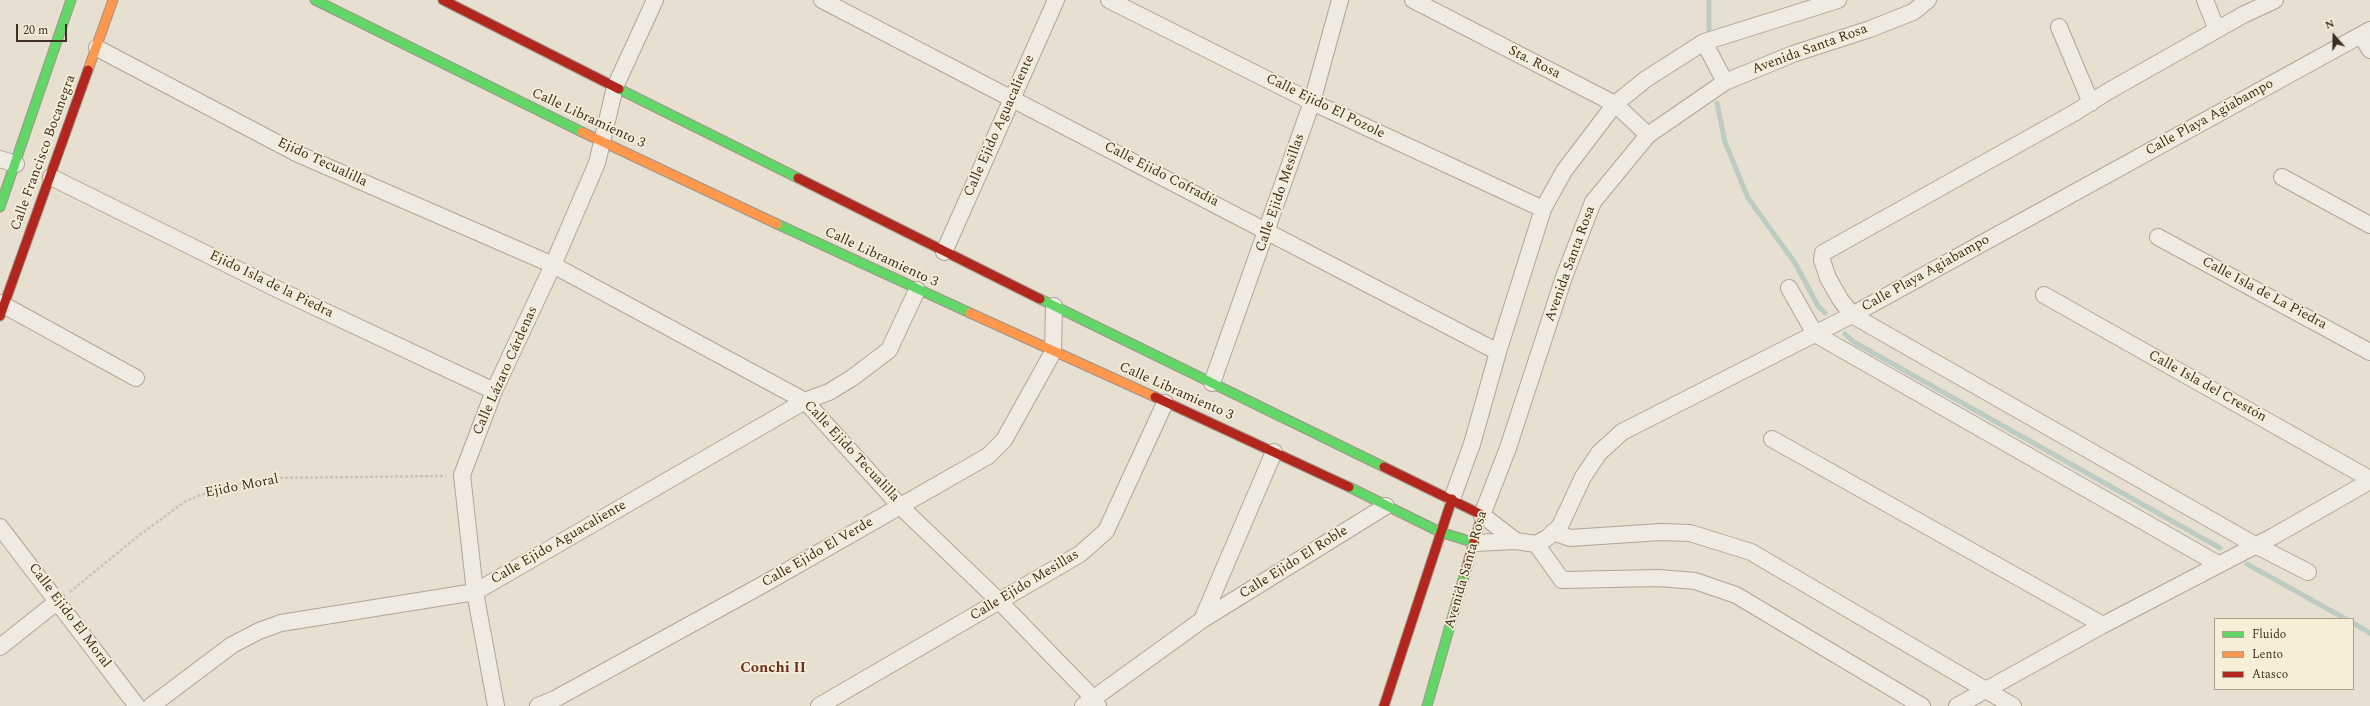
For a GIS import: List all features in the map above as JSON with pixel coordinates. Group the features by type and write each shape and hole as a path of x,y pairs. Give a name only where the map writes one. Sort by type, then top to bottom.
{"street":[{"name":"Calle Francisco Bocanegra","path":"0,207 71,0"},
{"name":"Calle Francisco Bocanegra","path":"1,308 51,177 113,0"},
{"name":"Calle Libramiento 3","path":"315,0 536,110 918,290 1274,452 1440,532 1475,543"},
{"name":"Calle Libramiento 3","path":"443,0 615,88 944,252 1482,515"},
{"name":"Calle Lázaro Cárdenas","path":"496,706 475,592 462,475 494,391 553,265 597,163 601,140 615,88 655,0"},
{"name":"Calle Ejido Cofradía","path":"822,0 1013,98 1498,352"},
{"name":"Calle Ejido Aguacaliente","path":"944,252 1056,0"},
{"name":"Calle Ejido El Pozole","path":"1109,0 1312,102 1543,209"},
{"name":"Calle Ejido Mesillas","path":"1212,383 1268,231 1312,102 1340,0"},
{"name":"Sta. Rosa","path":"1413,0 1615,104 1648,135"},
{"path":"1384,706 1440,532 1472,444 1498,352 1543,209 1564,171 1615,104 1646,79 1704,42 1838,0"},
{"name":"Avenida Santa Rosa","path":"1427,706 1482,515 1508,448 1564,276 1593,202 1648,135 1725,82 1793,54 1870,29 1913,12 1928,0"},
{"path":"2205,0 2217,30"},
{"path":"2275,0 2217,30 2091,103 1823,253 1822,260 1828,278 1840,299 1852,315 2255,545 2308,572"},
{"path":"2059,27 2091,103"},
{"path":"2366,32 2370,50"},
{"name":"Calle Playa Agiabampo","path":"1536,544 1560,526 1583,477 1599,453 1622,432 1852,315 2366,32"},
{"path":"1704,42 1725,82"},
{"name":"Ejido Tecualilla","path":"97,48 298,154 553,265"},
{"path":"0,159 16,164"},
{"name":"Ejido Isla de la Piedra","path":"51,177 277,289 494,391"},
{"path":"2282,177 2370,225"},
{"name":"Calle Isla de La Piedra","path":"2158,237 2370,352"},
{"name":"Calle Ejido Tecualilla","path":"553,265 805,401 900,506 1000,602 1092,704"},
{"path":"1789,288 1814,334 2218,564"},
{"name":"Calle Ejido Aguacaliente","path":"151,706 232,646 259,631 281,623 475,592 805,401 829,392 852,378 889,350 918,290"},
{"name":"Calle Isla del Crestón","path":"2044,295 2370,480"},
{"path":"1052,352 1054,306"},
{"path":"1,308 136,378"},
{"name":"Calle Ejido El Verde","path":"538,706 555,699 736,599 988,456 1004,440 1052,352"},
{"name":"Calle Ejido Mesillas","path":"819,706 1000,602 1080,554 1106,531 1165,403"},
{"path":"1772,439 2104,625"},
{"name":"Calle Ejido El Roble","path":"1202,620 1274,452"},
{"path":"1957,706 2104,625 2255,545 2370,480"},
{"name":"Calle Ejido El Roble","path":"1092,704 1202,620 1386,506"},
{"path":"1482,515 1516,541"},
{"name":"Calle Ejido El Moral","path":"0,527 137,706"},
{"path":"1553,532 1570,538 1661,532 1690,533 1751,552 2013,706"},
{"path":"1475,543 1516,541 1536,544 1562,580 1659,578 1695,582 1736,595 1922,706"},
{"path":"0,647 58,601"}],"path":[{"name":"Ejido Moral","path":"58,601 138,536 186,501 216,489 268,478 462,475"}],"waterway":[{"path":"1709,0 1709,31"},
{"path":"1717,103 1725,142 1748,198 1795,263 1818,306 1825,313"},
{"path":"1845,334 1854,342 2220,548"},
{"path":"2247,564 2344,618"},
{"path":"2354,624 2370,633"}],"traffic: fast":[{"path":"0,207 71,0"},
{"path":"315,0 582,132"},
{"path":"619,89 798,178"},
{"path":"777,224 970,313"},
{"path":"1040,299 1384,467"},
{"path":"1349,487 1440,532 1475,543"},
{"path":"1427,706 1465,573"}],"traffic: slow":[{"path":"88,70 113,0"},
{"path":"582,132 777,224"},
{"path":"970,313 1155,397"}],"traffic: jam":[{"path":"443,0 619,89"},
{"path":"0,316 88,70"},
{"path":"798,178 1040,299"},
{"path":"1155,397 1349,487"},
{"path":"1384,467 1482,515 1465,573"},
{"path":"1384,706 1452,499"}],"district":[{"name":"Conchi II","path":"773,669"}]}
